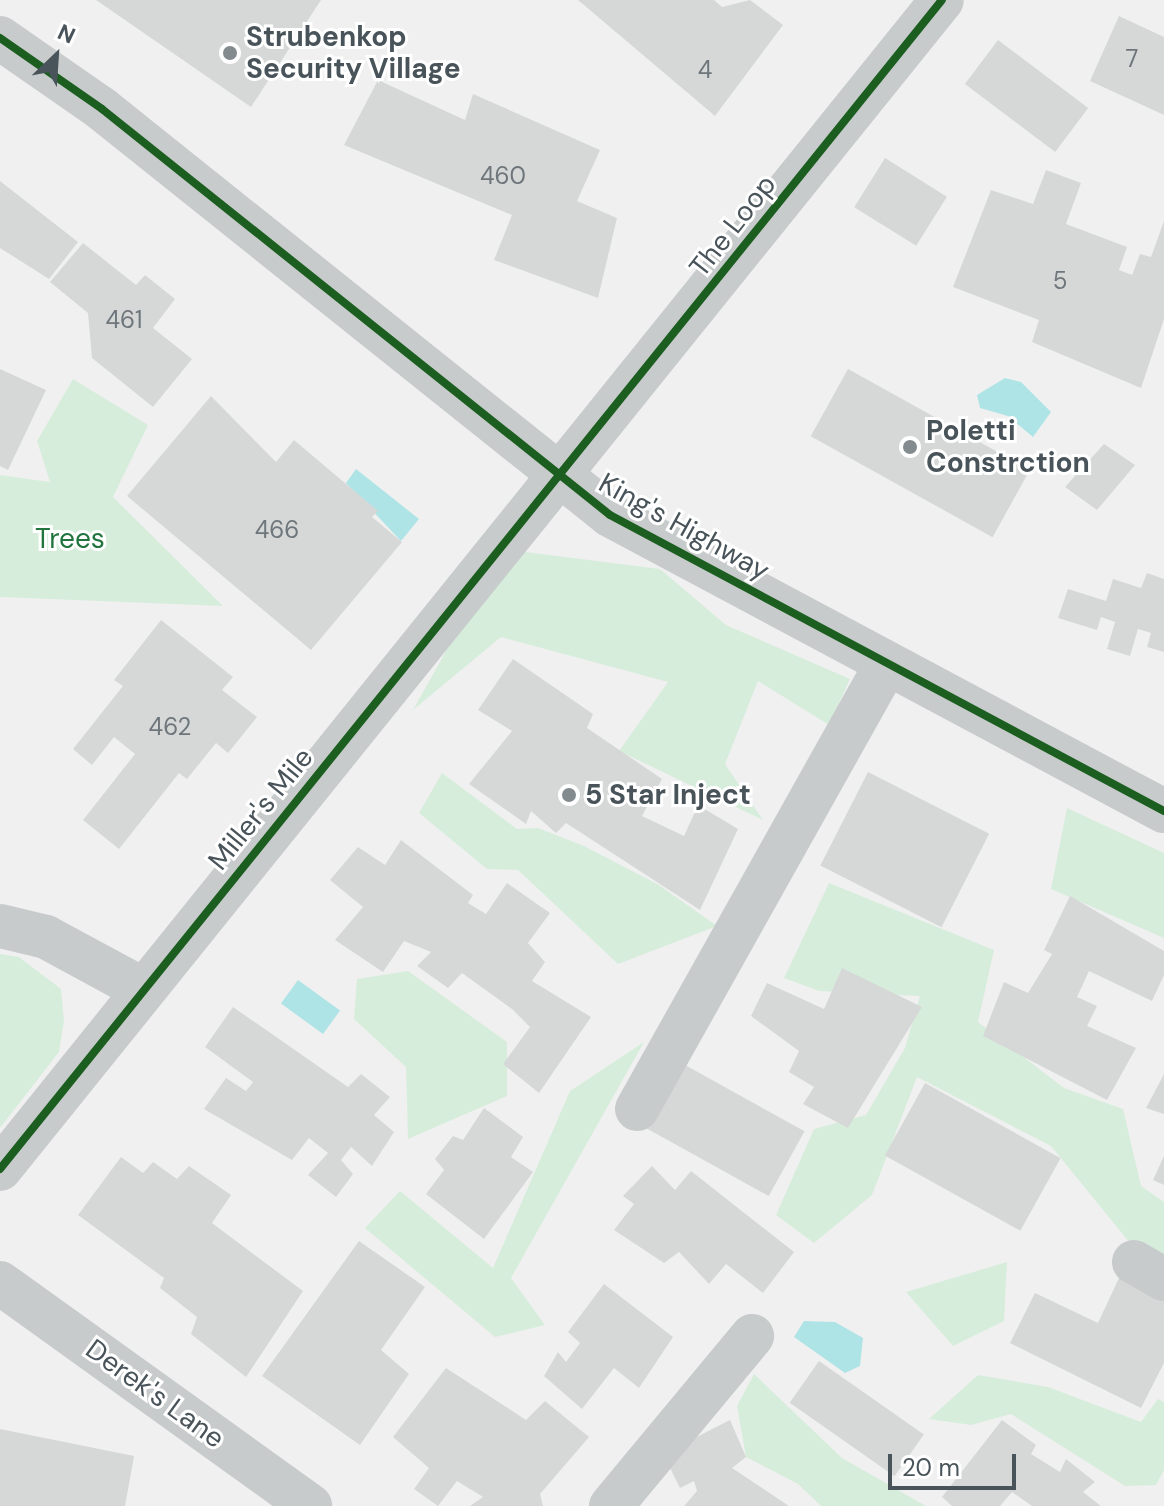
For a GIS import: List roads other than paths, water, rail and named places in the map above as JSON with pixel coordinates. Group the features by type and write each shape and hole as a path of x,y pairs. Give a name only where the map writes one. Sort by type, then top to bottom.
{"street":[{"name":"The Loop","path":"560,480 942,0"},
{"name":"King's Highway","path":"0,38 102,109 560,480 610,515 887,663 1160,802"},
{"name":"Miller's Mile","path":"0,1169 142,989 560,480"},
{"path":"637,1109 887,663"},
{"path":"0,926 46,937 142,989"},
{"name":"Derek's Lane","path":"0,1283 310,1506"},
{"path":"611,1506 752,1336"}],"water":[{"path":"1005,378 1021,382 1051,412 1033,437 1008,416 980,408 977,395"},
{"path":"356,469 419,519 401,541 346,483"},
{"path":"298,980 340,1011 323,1034 281,1003"},
{"path":"804,1321 835,1322 863,1338 860,1366 845,1373 794,1337"}],"place":[{"name":"Strubenkop Security Village","path":"230,53"},
{"name":"Poletti Constrction","path":"910,447"},
{"name":"5 Star Inject","path":"569,795"}],"park label":[{"name":"Trees","path":"70,539"}]}
